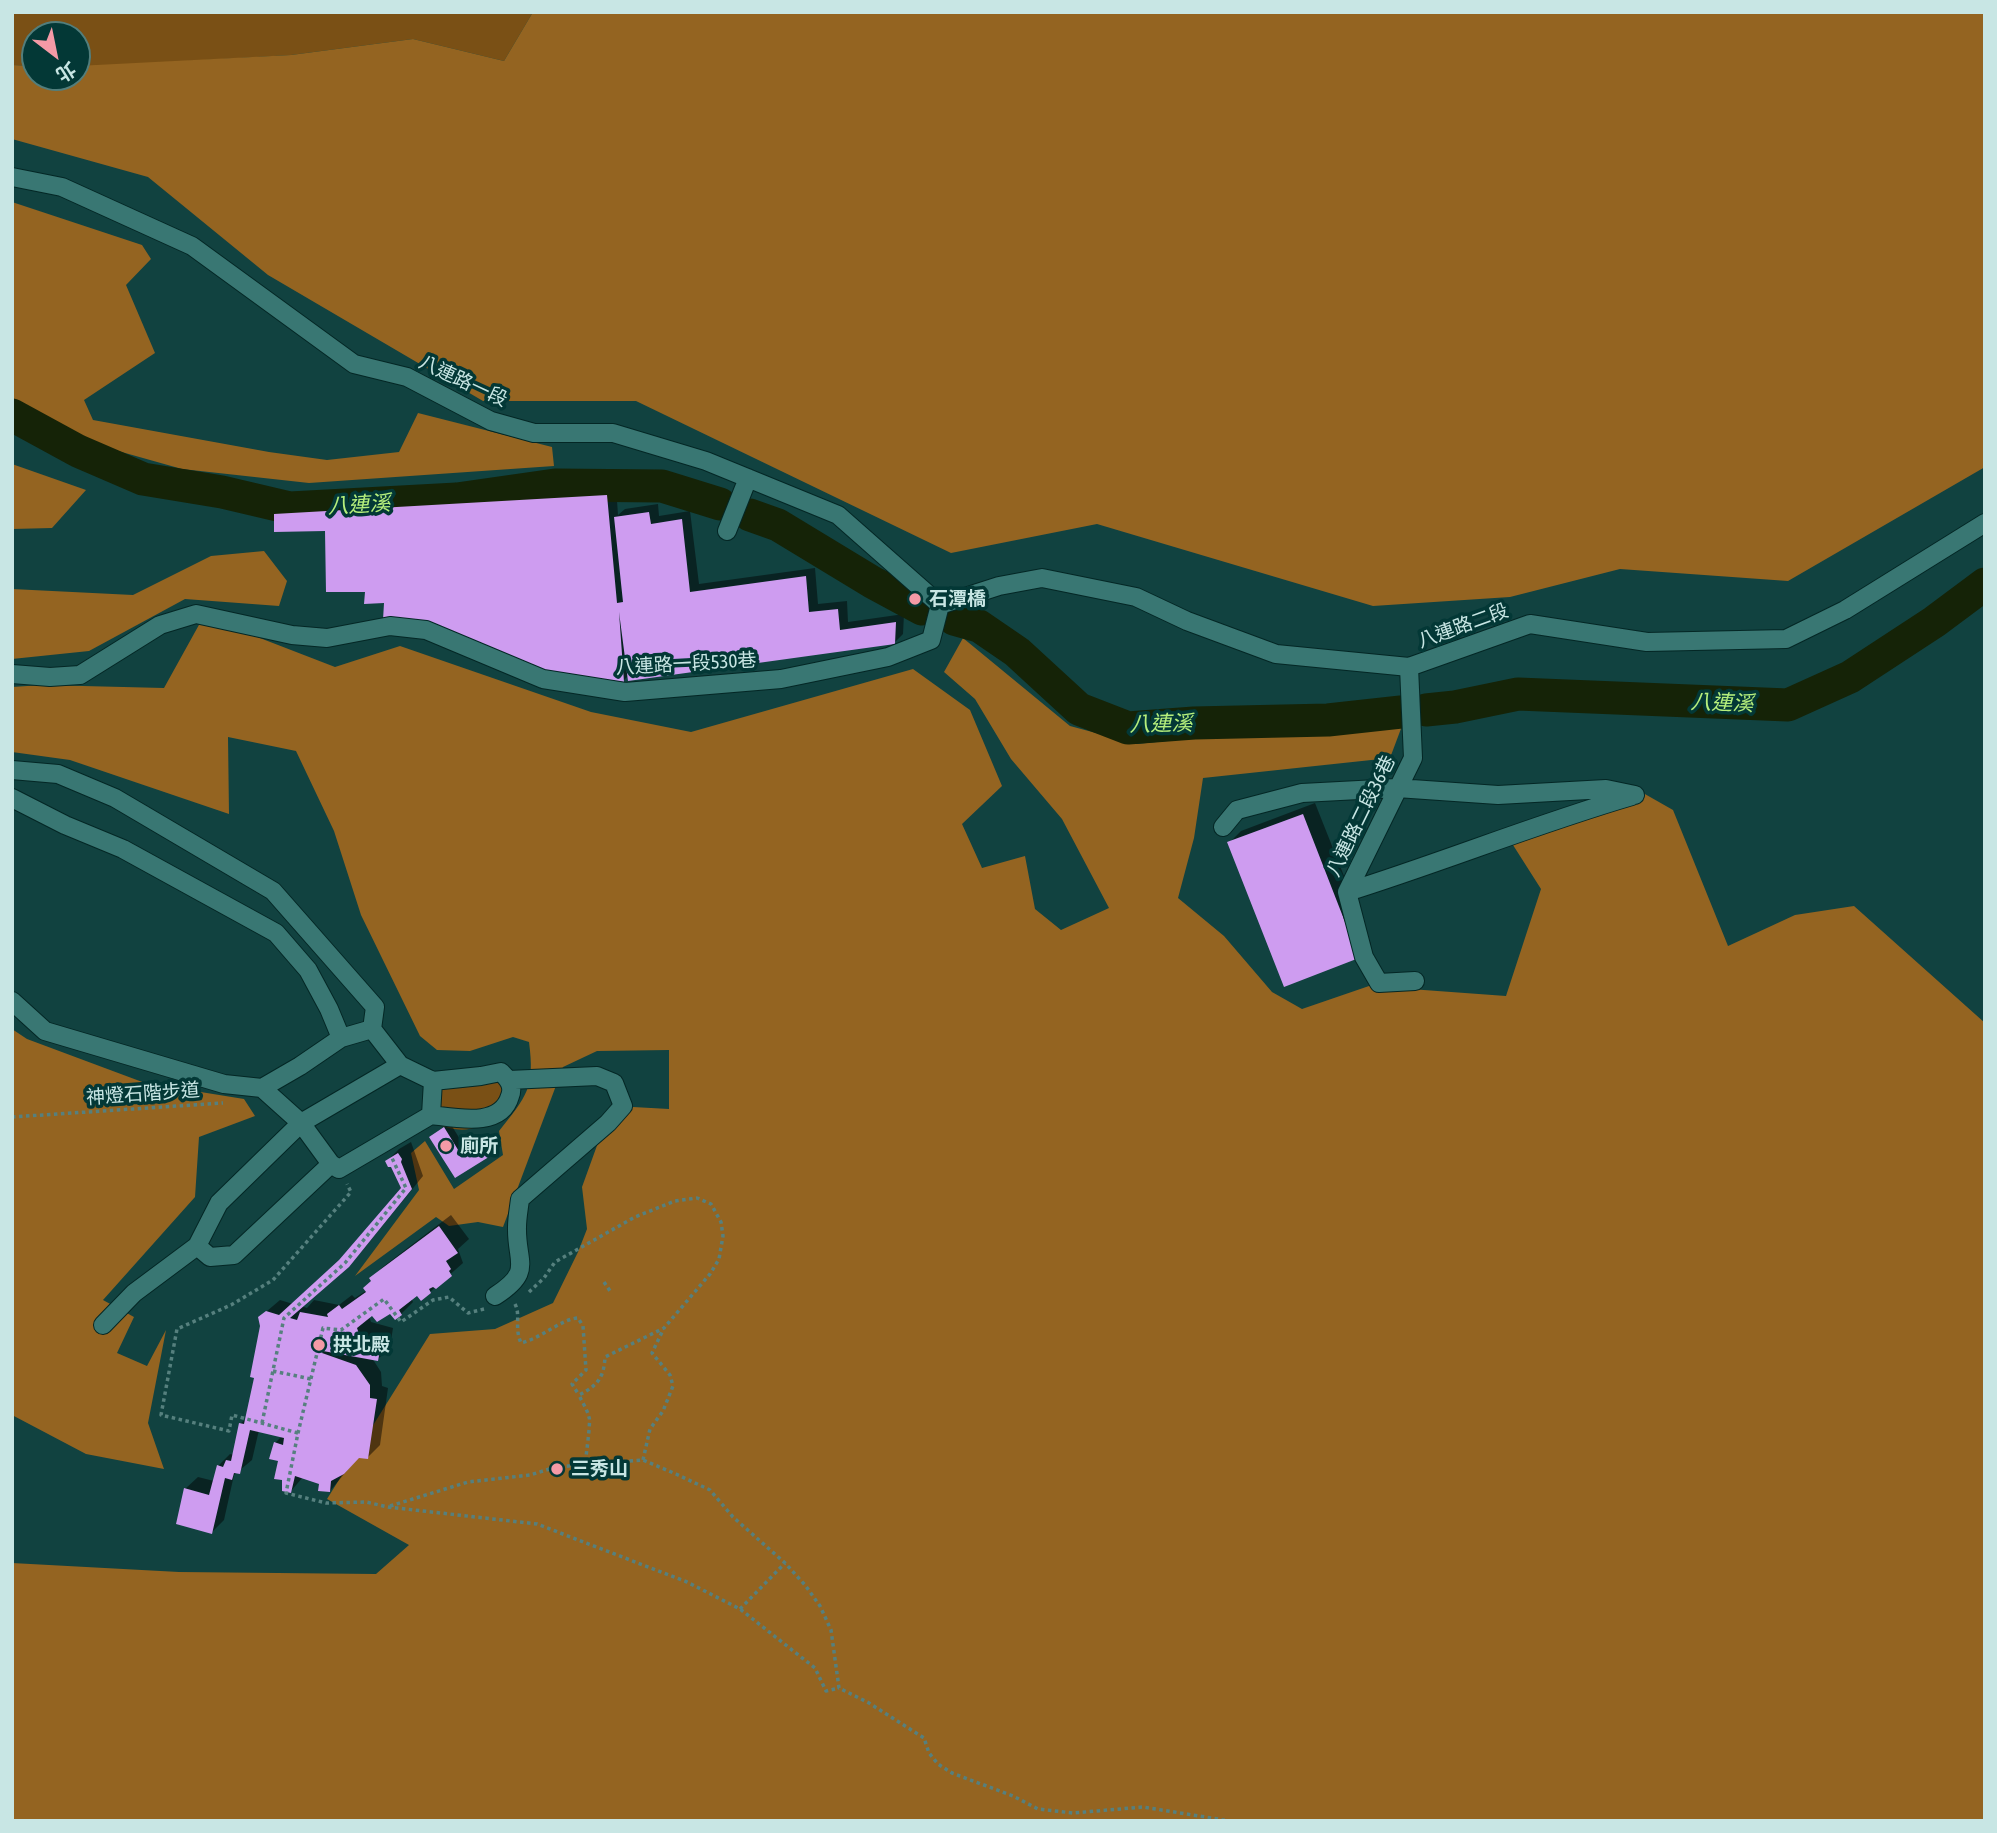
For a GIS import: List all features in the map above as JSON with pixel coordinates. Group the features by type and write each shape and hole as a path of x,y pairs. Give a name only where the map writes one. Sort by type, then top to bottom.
{"street":[{"name":"八連路一段","path":"12,177 62,187 192,246 354,364 407,377 491,421 534,433 613,433 706,461 838,514 940,605"},
{"path":"727,531 748,478"},
{"name":"八連路二段","path":"940,605 999,586 1042,578 1136,597 1187,621 1276,654 1409,667 1530,624 1647,642 1786,639 1845,610 1985,523"},
{"name":"八連路一段530巷","path":"12,674 50,677 80,675 160,625 195,614 292,635 327,638 390,626 426,630 543,679 625,692 781,679 888,657 930,640 940,605"},
{"name":"八連路二段36巷","path":"1409,667 1413,758 1348,892 1364,957 1379,983 1415,981"},
{"path":"12,770 58,774 115,798 273,891 374,1007 372,1029 400,1065 433,1081 501,1072 509,1080 512,1092 506,1108 492,1116 468,1119 431,1115 385,1143 335,1166 234,1255 210,1257 197,1246"},
{"path":"1223,827 1237,810 1302,793 1397,788 1498,795 1606,789 1634,795 1348,892"},
{"path":"12,798 65,825 123,849 276,933 308,970 341,1038"},
{"path":"12,1001 45,1031 225,1084 262,1088 341,1038 372,1029"},
{"path":"103,1325 134,1293 197,1246 219,1203 301,1124 400,1065"},
{"path":"497,1303 520,1273 516,1229 520,1199 608,1123 623,1105 614,1083 597,1076 509,1080"},
{"path":"431,1115 433,1081"},
{"path":"262,1088 301,1124 335,1166"}],"path":[{"name":"神燈石階步道","path":"12,1116 234,1103"},
{"path":"262,1423 284,1318 345,1262 406,1188 385,1143"},
{"path":"298,1433 232,1415 229,1431 160,1415 177,1329 231,1305 273,1280 351,1192 335,1166"},
{"path":"643,1461 650,1429 663,1411 673,1386 670,1376 652,1353 664,1328 685,1306 719,1259 723,1236 721,1222 711,1204 697,1195 675,1200 616,1227 555,1262 544,1278 515,1304 497,1303 468,1313 449,1297 433,1300 401,1322 384,1299 341,1330 323,1328 286,1493 326,1503 366,1503 537,1524 687,1582 740,1609 815,1668 826,1690 839,1688 869,1703 925,1738 929,1753 938,1764 953,1773 1013,1796 1038,1809 1073,1813 1143,1807 1230,1821"},
{"path":"604,1282 610,1291"},
{"path":"515,1304 518,1310 516,1330 521,1343 536,1339 570,1319 578,1318 583,1326 586,1370 572,1384 591,1425 587,1434 584,1464"},
{"path":"579,1395 595,1387 605,1368 605,1357 664,1328"},
{"path":"273,1371 310,1379"},
{"path":"388,1507 468,1482 519,1476 556,1467 643,1461 710,1490 733,1517 785,1563 820,1606 831,1630 839,1688"},
{"path":"740,1609 785,1563"}],"shaded area":[{"path":"12,12 533,12 504,61 413,39 291,55 91,66 91,21 21,21 21,65 12,65"},
{"path":"533,12 1985,12 1985,467 1788,581 1620,569 1510,597 1373,606 1097,524 951,553 636,401 483,401 268,275 148,177 12,139 12,65 21,65 21,91 91,91 91,65 291,55 413,39 504,61"},
{"path":"12,202 142,245 151,259 126,285 155,353 84,400 93,420 327,460 399,452 418,413 552,447 554,466 309,483 182,469 79,440 12,398"},
{"path":"12,464 86,490 52,528 12,529"},
{"path":"264,551 287,581 279,606 185,599 89,651 12,659 12,589 133,595 211,556"},
{"path":"200,623 234,628 335,667 400,646 591,712 691,732 913,669 970,710 1002,786 962,824 982,868 1025,856 1035,909 1061,930 1109,908 1062,819 1011,759 975,699 944,672 963,638 1070,726 1137,744 1402,726 1390,758 1203,778 1194,838 1178,898 1224,936 1272,992 1302,1009 1369,986 1506,996 1541,889 1506,834 1629,785 1673,810 1728,946 1795,915 1854,906 1985,1023 1985,1821 12,1821 12,1563 179,1572 376,1574 409,1545 327,1499 430,1334 495,1329 553,1303 587,1229 582,1187 599,1140 633,1107 669,1109 669,1050 597,1051 563,1067 503,1227 478,1222 449,1226 436,1217 355,1276 419,1190 411,1153 425,1141 454,1189 503,1155 499,1131 522,1100 530,1081 529,1042 513,1037 470,1051 437,1050 420,1036 361,915 334,831 296,751 228,737 229,814 70,760 12,752 12,687 42,685 164,688"},
{"path":"12,1029 27,1039 145,1083 244,1099 255,1116 199,1137 195,1197 103,1300 134,1317 117,1353 147,1366 166,1330 148,1423 164,1469 86,1454 12,1415"},
{"path":"518,1070 521,1090 484,1124 463,1130 437,1124 439,1077 455,1079"}],"building":[{"path":"607,495 617,603 623,602 614,517 649,512 651,524 682,519 690,592 806,576 809,612 838,609 840,630 896,622 895,644 628,681 619,612 624,682 548,673 383,620 384,603 364,604 365,592 326,592 325,531 274,532 274,514"},
{"path":"1303,814 1359,958 1284,987 1227,842"},
{"name":"廁所","path":"444,1127 460,1153 482,1139 492,1155 455,1178 429,1137"},
{"name":"拱北殿","path":"398,1153 412,1189 349,1267 290,1318 297,1320 300,1312 328,1317 327,1314 339,1305 342,1309 366,1292 363,1288 371,1281 369,1278 439,1226 458,1253 446,1261 452,1276 436,1289 429,1289 431,1293 421,1301 417,1296 399,1310 402,1315 395,1320 390,1314 377,1322 372,1316 357,1328 359,1334 382,1340 378,1361 323,1351 322,1353 356,1365 370,1385 370,1398 377,1399 368,1459 359,1458 344,1474 331,1481 330,1492 318,1491 319,1484 295,1476 291,1493 282,1491 282,1480 274,1479 278,1461 269,1459 274,1442 283,1445 284,1438 250,1430 240,1474 234,1473 232,1480 225,1478 212,1534 176,1524 184,1488 209,1495 217,1465 223,1467 226,1460 231,1461 239,1423 244,1424 254,1378 250,1377 260,1326 258,1317 266,1311 279,1315 339,1260 401,1188 391,1167 388,1167 385,1161"}],"waterway":[{"name":"八連溪","path":"12,415 78,451 143,479 222,492 290,508 457,499 555,485 662,486 720,504"},
{"name":"八連溪","path":"750,515 778,525 922,609"},
{"name":"八連溪","path":"1426,710 1518,694 1788,705 1850,677 1934,622 1985,584"},
{"name":"八連溪","path":"954,619 979,626 1017,652 1079,709 1128,728 1194,723 1328,720 1401,712"}],"place":[{"name":"石潭橋","path":"915,599"},
{"name":"廁所","path":"446,1146"},
{"name":"拱北殿","path":"319,1345"},
{"name":"三秀山","path":"557,1469"}]}
